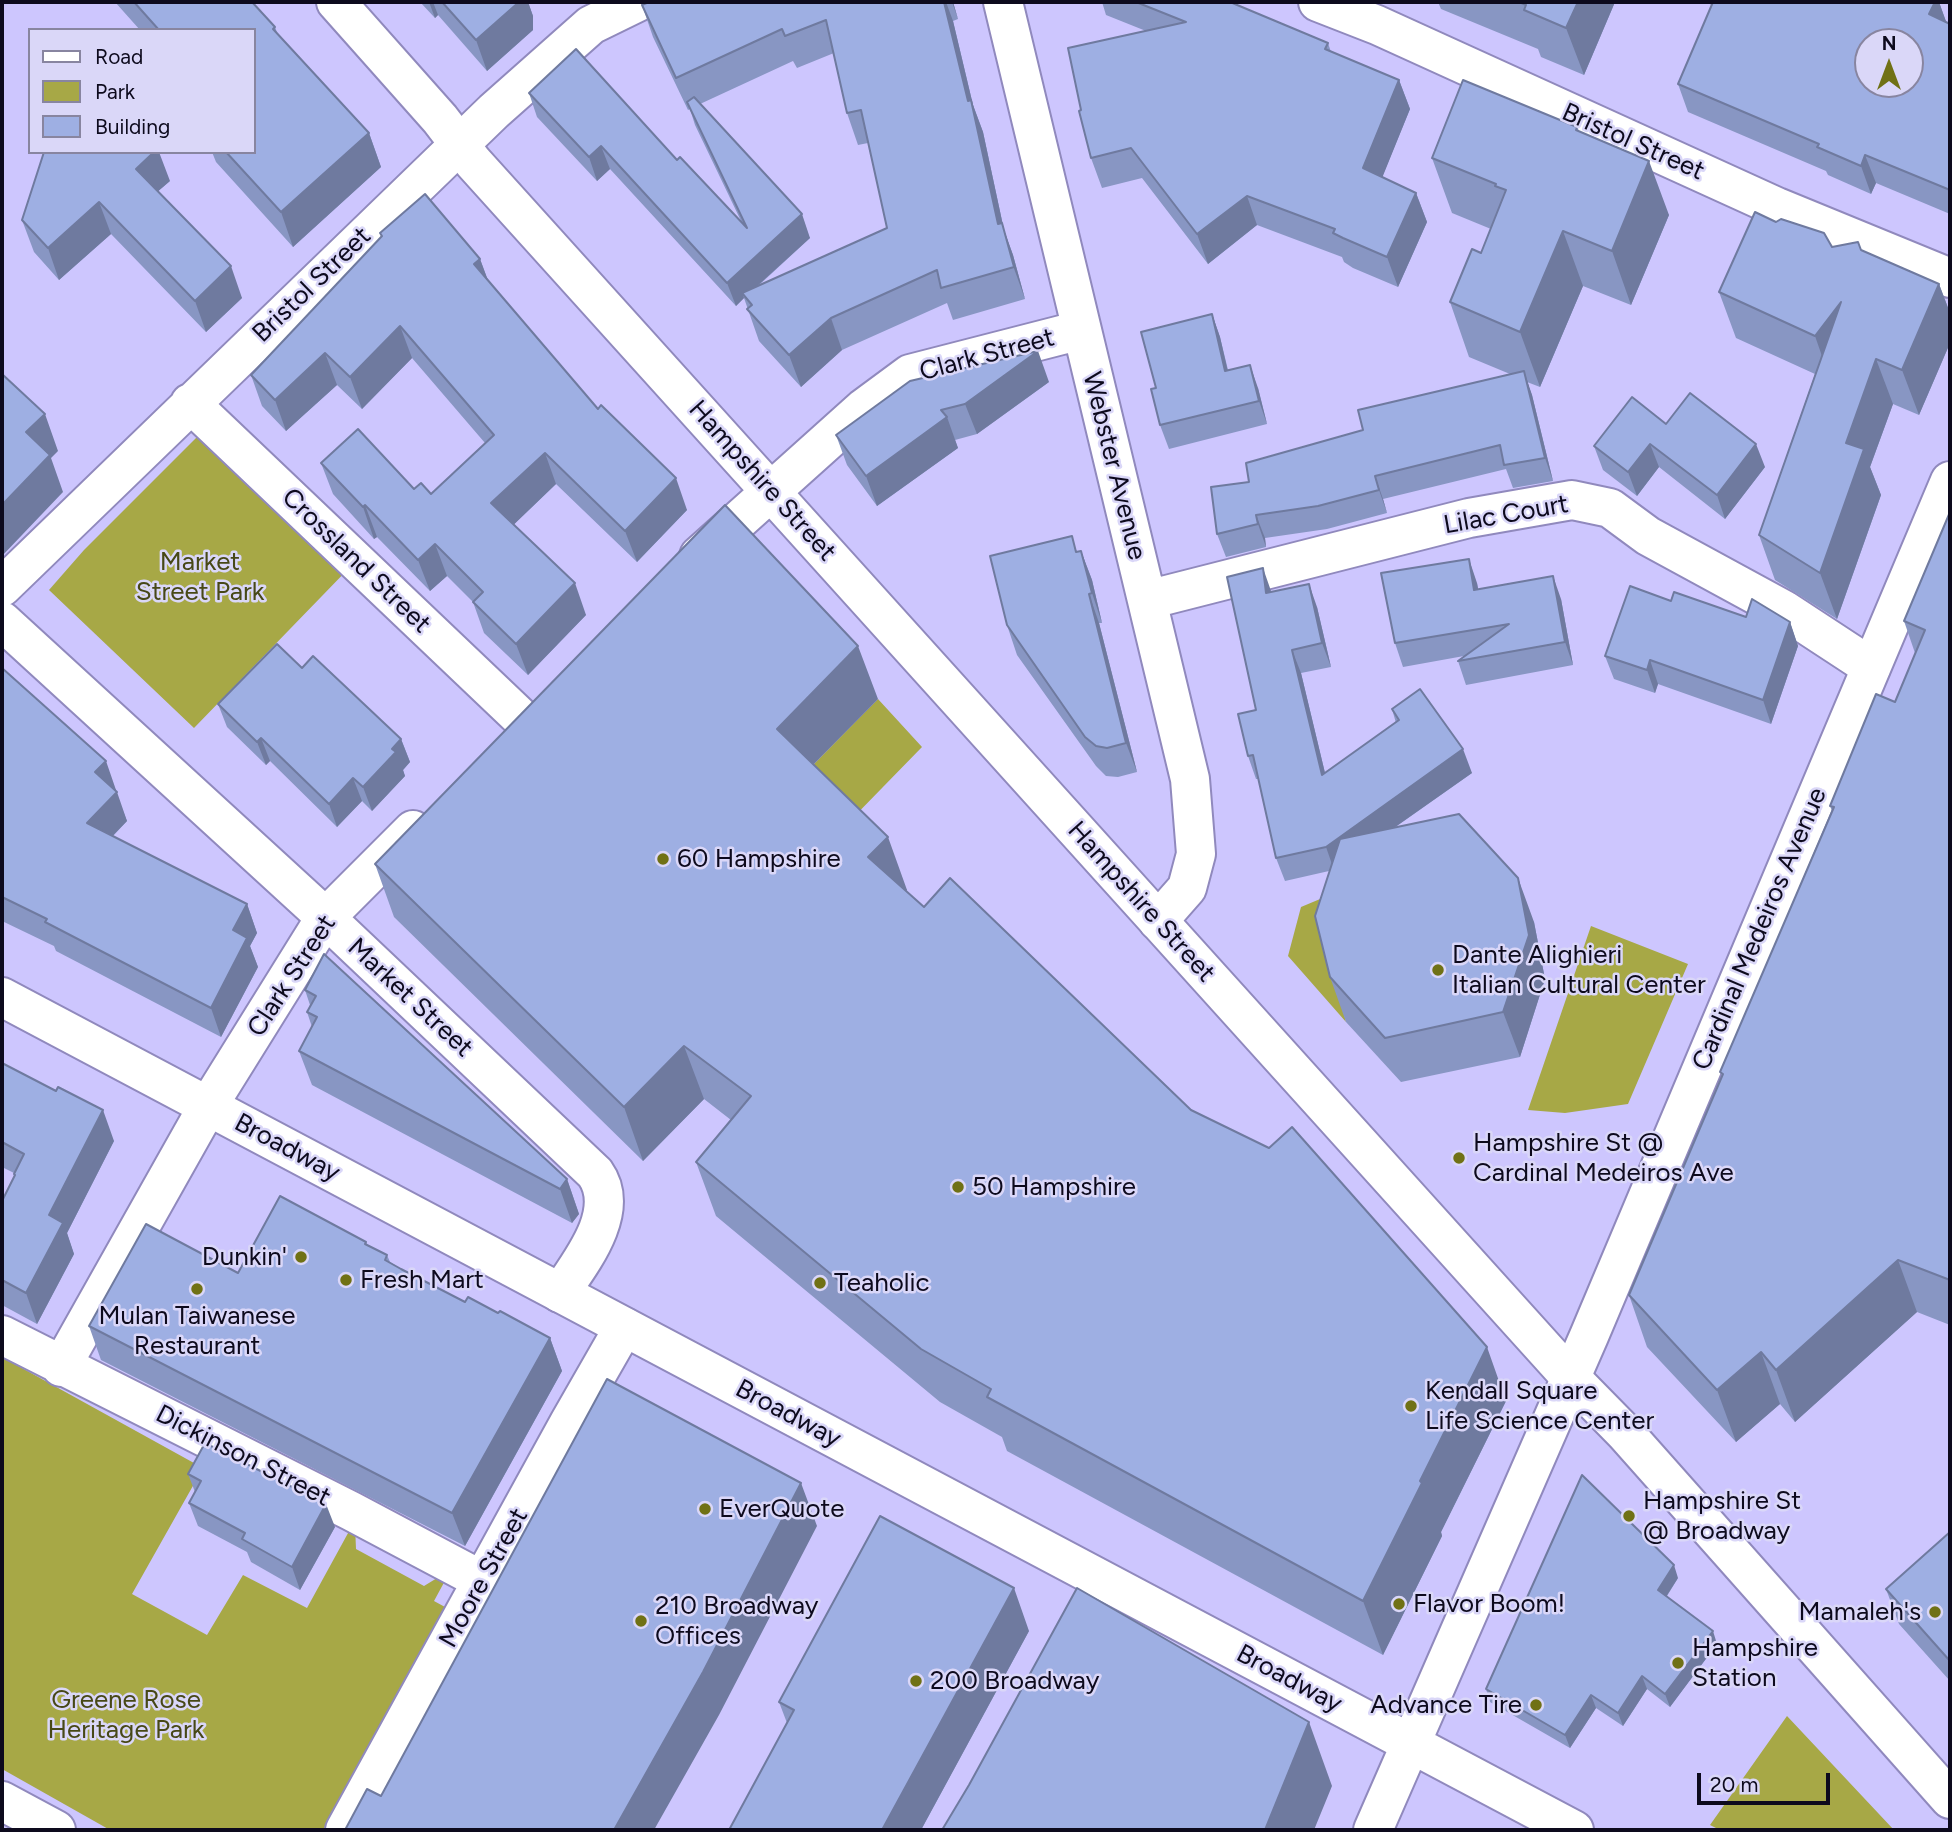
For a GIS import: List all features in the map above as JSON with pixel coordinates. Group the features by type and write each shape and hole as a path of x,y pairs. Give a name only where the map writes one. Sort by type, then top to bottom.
{"street":[{"name":"Hampshire Street","path":"336,2 440,119 459,145 1571,1378 1625,1433 1950,1799"},
{"name":"Bristol Street","path":"2,587 459,145 590,24 638,2"},
{"name":"Webster Avenue","path":"1003,2 1190,779 1196,854 1187,888 1158,921"},
{"name":"Bristol Street","path":"1318,2 1383,13 1777,207 1950,278"},
{"name":"Clark Street","path":"677,576 864,408 910,374 1081,330"},
{"name":"Crossland Street","path":"190,403 523,719"},
{"name":"Cardinal Medeiros Avenue","path":"1373,1830 1571,1378 1950,481"},
{"name":"Lilac Court","path":"1147,600 1469,518 1573,500 1610,508 1648,537 1784,610 1871,667"},
{"name":"Market Street","path":"2,621 326,918 599,1178 603,1187 604,1204 592,1246 560,1293"},
{"name":"Clark Street","path":"61,1367 208,1106 326,918 434,808"},
{"name":"Broadway","path":"2,997 624,1327 1087,1592 1411,1745 1574,1830"},
{"name":"Moore Street","path":"345,1830 624,1327"},
{"name":"Dickinson Street","path":"2,1335 61,1367 268,1468 482,1581"},
{"path":"2,1801 56,1830"}],"green space":[{"name":"Market Street Park","path":"209,425 353,564 194,728 49,590 84,550"},
{"path":"878,699 922,747 843,828 796,782"},
{"path":"1356,884 1331,960 1346,1022 1288,956 1301,907"},
{"path":"1591,926 1688,964 1628,1104 1565,1113 1528,1110"},
{"name":"Greene Rose Heritage Park","path":"2,1357 203,1468 132,1594 207,1635 243,1575 307,1608 353,1524 356,1549 424,1586 442,1575 447,1577 434,1601 445,1607 323,1830 110,1830 2,1769"},
{"path":"1787,1716 1894,1830 1720,1830 1710,1825"}],"building":[{"path":"134,2 252,2 275,27 273,29 369,133 281,212 228,154 256,154 256,28 157,28"},
{"path":"442,2 519,2 476,40"},
{"path":"649,2 944,2 968,101 971,100 998,224 1002,223 1014,267 941,288 937,270 831,318 789,355 747,309 752,305 742,293 887,228 861,110 847,113 826,20 785,36 782,29 676,78 642,5"},
{"path":"1136,2 1230,2 1328,43 1325,49 1399,80 1363,168 1416,193 1387,257 1333,233 1335,229 1247,196 1197,234 1131,148 1091,158 1079,111 1081,110 1068,48 1186,22"},
{"path":"1519,2 1578,2 1566,28 1524,10 1526,5"},
{"path":"1713,2 1935,2 1929,14 1950,24 1950,190 1865,155 1861,166 1817,147 1819,144 1678,84"},
{"path":"576,49 677,160 680,157 747,228 687,102 694,97 802,214 727,283 601,146 589,157 529,93"},
{"path":"1463,80 1577,127 1576,130 1649,161 1612,251 1563,231 1520,332 1450,302 1472,249 1481,253 1506,190 1432,158"},
{"path":"43,154 152,154 136,169 231,266 195,301 99,202 48,248 22,220"},
{"path":"425,194 480,259 474,264 598,409 601,405 676,478 625,531 545,453 491,503 575,583 516,644 473,602 483,592 435,544 418,560 321,463 358,429 414,489 421,483 431,494 494,435 400,326 350,377 325,353 275,400 251,375 382,236 380,233"},
{"path":"1755,212 1776,222 1781,219 1824,233 1832,247 1858,242 1861,250 1939,284 1902,370 1876,359 1846,443 1864,449 1820,573 1759,535 1841,302 1815,336 1719,292"},
{"path":"1212,314 1225,371 1250,365 1259,401 1160,425 1151,389 1156,388 1141,332"},
{"path":"1038,351 965,404 941,410 947,417 866,476 836,435 910,381"},
{"path":"1524,371 1545,458 1504,465 1500,445 1375,476 1379,490 1318,506 1256,515 1258,524 1217,534 1211,487 1249,482 1246,463 1363,430 1358,410"},
{"path":"2,374 45,414 26,432 50,455 2,505"},
{"path":"1690,393 1756,444 1717,495 1650,444 1628,472 1594,446 1632,397 1666,424"},
{"path":"725,505 858,646 777,729 888,837 868,857 924,907 950,878 1191,1110 1269,1148 1292,1127 1487,1347 1363,1601 987,1397 991,1389 921,1349 696,1162 751,1096 684,1046 624,1107 375,864"},
{"path":"1950,512 1950,1280 1898,1260 1776,1370 1761,1352 1717,1390 1629,1295 1723,1074 1720,1072 1834,807 1830,806 1876,694 1895,702 1925,630 1904,621"},
{"path":"1072,536 1076,552 1081,551 1092,593 1089,594 1126,743 1107,748 1096,746 1085,737 1007,625 990,556"},
{"path":"1469,559 1474,590 1553,576 1565,642 1458,661 1509,624 1395,643 1381,573"},
{"path":"1263,568 1266,593 1309,584 1322,643 1292,650 1322,775 1399,720 1392,709 1420,689 1463,749 1326,847 1276,858 1253,755 1248,756 1238,714 1256,710 1227,577"},
{"path":"1630,586 1671,601 1674,592 1746,617 1752,599 1790,622 1763,700 1650,660 1647,670 1605,656"},
{"path":"277,644 302,668 313,656 401,739 392,749 396,752 363,787 353,778 329,804 261,738 257,742 218,704"},
{"path":"2,668 106,761 95,772 117,792 87,823 247,904 233,930 247,938 211,1008 2,897"},
{"name":"Dante Alighieri Italian Cultural Center","path":"1459,814 1518,878 1529,935 1503,1012 1385,1038 1330,977 1315,916 1340,839"},
{"path":"324,954 567,1179 560,1189 299,1051 317,1017 307,1012 316,996 305,990"},
{"path":"2,1063 56,1091 58,1087 103,1110 49,1215 63,1223 26,1293 2,1280 2,1201 24,1154 2,1142"},
{"path":"280,1196 366,1242 365,1244 387,1255 385,1260 401,1269 465,1302 468,1297 498,1313 500,1311 550,1338 452,1513 89,1326 146,1224 238,1273"},
{"name":"210 Broadway Offices","path":"607,1379 801,1483 703,1672 614,1830 345,1830 367,1789 381,1796"},
{"path":"205,1443 326,1504 292,1567 242,1539 245,1533 189,1503 201,1481 188,1474"},
{"path":"1582,1475 1674,1565 1658,1590 1713,1631 1665,1694 1642,1676 1618,1713 1591,1695 1565,1735 1486,1689"},
{"path":"880,1516 1014,1588 882,1830 729,1830 794,1710 779,1702"},
{"path":"1950,1532 1950,1661 1886,1589"},
{"path":"1077,1588 1309,1722 1265,1830 942,1830"}],"place":[{"name":"60 Hampshire","path":"663,859"},
{"name":"Dante Alighieri Italian Cultural Center","path":"1438,970"},
{"name":"Hampshire St @ Cardinal Medeiros Ave","path":"1459,1158"},
{"name":"50 Hampshire","path":"958,1187"},
{"name":"Dunkin'","path":"301,1257"},
{"name":"Fresh Mart","path":"346,1280"},
{"name":"Teaholic","path":"820,1283"},
{"name":"Mulan Taiwanese Restaurant","path":"197,1289"},
{"name":"Kendall Square Life Science Center","path":"1411,1406"},
{"name":"EverQuote","path":"705,1509"},
{"name":"Hampshire St @ Broadway","path":"1629,1516"},
{"name":"Flavor Boom!","path":"1399,1604"},
{"name":"Mamaleh's","path":"1935,1612"},
{"name":"210 Broadway Offices","path":"641,1621"},
{"name":"Hampshire Station","path":"1678,1663"},
{"name":"200 Broadway","path":"916,1681"},
{"name":"Advance Tire","path":"1536,1705"}]}
